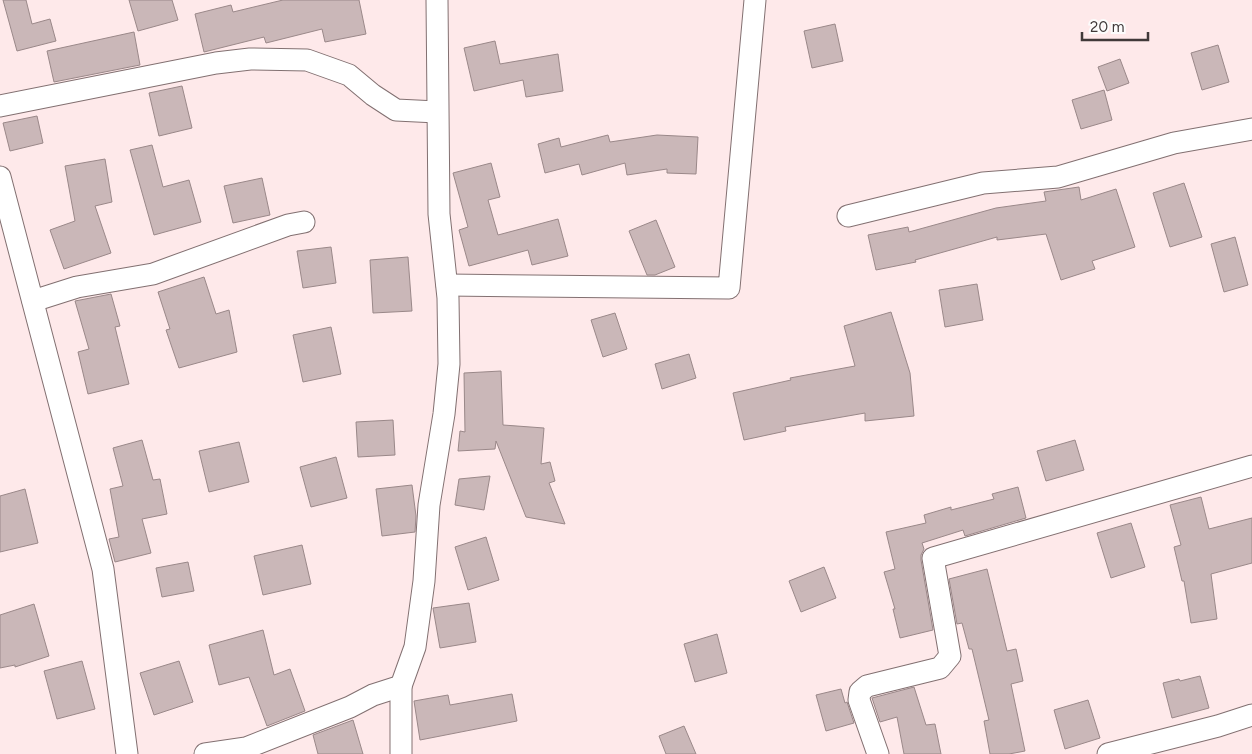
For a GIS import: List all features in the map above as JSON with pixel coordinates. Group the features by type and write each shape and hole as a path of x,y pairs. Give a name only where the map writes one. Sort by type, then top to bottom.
{"street":[{"path":"401,754 402,686 415,647 424,580 429,505 444,414 449,364 446,285 439,214 437,0"},
{"path":"446,285 729,288 755,0"},
{"path":"0,106 216,63 250,59 307,60 350,75 373,95 396,110 437,112"},
{"path":"848,216 983,183 1058,177 1174,143 1252,128"},
{"path":"0,178 103,569 127,754"},
{"path":"33,301 77,287 153,274 288,225 304,222"},
{"path":"878,754 859,700 860,692 867,686 940,668 950,656 933,558 1252,466"},
{"path":"205,754 246,748 350,707 373,695 402,686"},
{"path":"1108,754 1218,726 1252,715"}],"building":[{"path":"3,0 26,0 32,24 50,19 56,41 17,51"},
{"path":"129,0 172,0 178,20 138,31"},
{"path":"283,0 359,0 366,34 325,42 322,29 266,43 264,37 204,52 195,14 231,5 233,12"},
{"path":"835,24 843,61 812,68 804,31"},
{"path":"134,32 140,65 54,82 47,51"},
{"path":"495,41 500,64 558,54 563,91 526,97 523,80 474,91 464,48"},
{"path":"1218,45 1229,82 1202,90 1191,53"},
{"path":"1120,59 1129,83 1107,91 1098,67"},
{"path":"182,86 192,128 159,136 149,93"},
{"path":"1104,90 1112,120 1081,129 1072,100"},
{"path":"37,116 43,143 10,151 3,123"},
{"path":"608,135 610,142 657,135 698,137 696,174 667,173 667,169 627,175 625,163 582,175 579,164 545,173 538,144 559,138 561,147"},
{"path":"152,145 163,187 189,180 201,222 154,235 130,150"},
{"path":"105,159 112,202 95,206 111,253 64,269 50,230 75,221 65,166"},
{"path":"491,163 500,197 488,200 498,235 558,219 568,256 532,265 528,250 469,266 459,230 468,227 453,173"},
{"path":"262,178 270,215 233,223 224,186"},
{"path":"1184,183 1202,237 1170,247 1153,193"},
{"path":"1079,187 1081,200 1116,189 1135,247 1092,261 1095,269 1061,280 1046,234 997,240 997,237 915,260 916,262 876,270 868,235 908,227 909,232 996,208 1046,201 1044,192"},
{"path":"656,220 675,267 655,275 647,275 629,231"},
{"path":"1235,237 1248,285 1224,292 1211,244"},
{"path":"331,247 336,283 303,288 297,251"},
{"path":"408,257 412,311 373,313 370,260"},
{"path":"204,277 216,314 229,310 237,352 179,368 166,330 170,329 158,292"},
{"path":"977,284 983,320 945,327 939,290"},
{"path":"111,294 120,326 115,327 129,384 88,394 78,352 89,349 75,301"},
{"path":"891,312 910,373 914,416 865,421 865,413 785,427 786,431 744,440 733,393 791,380 790,378 855,366 844,326"},
{"path":"615,313 627,349 603,357 591,320"},
{"path":"331,327 341,374 303,382 293,335"},
{"path":"689,354 696,378 662,389 655,364"},
{"path":"501,371 503,425 544,428 541,464 550,462 555,481 549,483 565,524 526,517 496,441 495,449 458,451 460,431 465,432 464,373"},
{"path":"393,420 395,455 358,457 356,422"},
{"path":"142,440 153,480 160,479 167,514 142,519 151,553 115,562 109,539 119,537 110,489 123,486 113,448"},
{"path":"1075,440 1084,470 1046,481 1037,451"},
{"path":"239,442 249,482 209,492 199,451"},
{"path":"336,457 347,498 311,507 300,467"},
{"path":"490,476 484,510 455,505 459,479"},
{"path":"412,485 416,516 415,532 382,536 376,489"},
{"path":"1018,487 1026,518 965,536 963,530 922,543 924,549 921,560 933,630 900,638 893,609 895,609 884,572 895,569 886,532 926,523 924,515 951,507 951,510 994,499 992,494"},
{"path":"25,489 38,543 0,552 0,496"},
{"path":"1201,497 1209,529 1252,518 1252,563 1211,574 1217,619 1191,623 1184,581 1182,581 1174,547 1181,545 1170,505"},
{"path":"1131,523 1145,567 1111,578 1097,533"},
{"path":"486,537 499,580 468,590 455,547"},
{"path":"302,545 311,584 263,595 254,556"},
{"path":"188,562 194,591 162,597 156,568"},
{"path":"824,567 836,598 801,612 789,581"},
{"path":"987,569 1007,651 1016,649 1023,681 1011,684 1025,751 1009,754 990,754 984,721 989,720 972,649 969,649 962,623 957,624 949,579"},
{"path":"469,603 476,642 440,648 433,608"},
{"path":"34,604 49,656 15,667 15,665 0,668 0,615"},
{"path":"263,630 274,675 290,669 305,711 267,726 249,677 219,685 209,645"},
{"path":"717,634 727,673 695,682 684,644"},
{"path":"82,661 95,709 57,719 44,671"},
{"path":"179,661 193,702 154,715 140,673"},
{"path":"1200,676 1209,708 1172,718 1163,683"},
{"path":"914,687 926,725 935,724 941,754 904,754 897,717 880,722 872,698"},
{"path":"841,689 854,723 826,731 816,695"},
{"path":"512,694 517,721 420,740 414,701 448,695 450,705"},
{"path":"1088,700 1100,738 1065,749 1054,710"},
{"path":"353,720 363,754 318,754 313,735"},
{"path":"684,726 696,754 666,754 659,736"}]}
